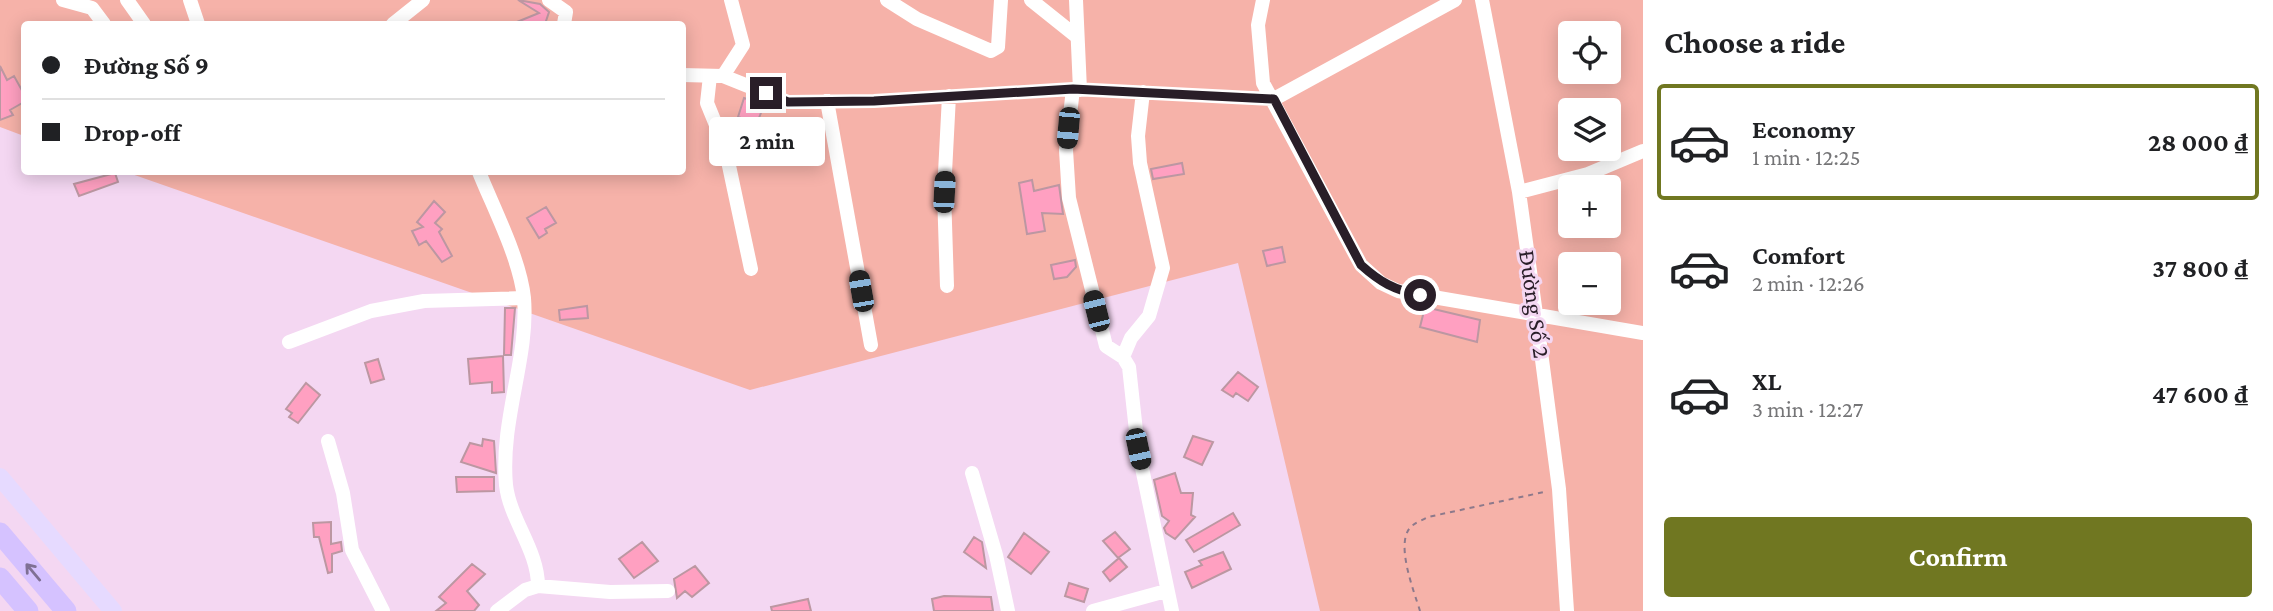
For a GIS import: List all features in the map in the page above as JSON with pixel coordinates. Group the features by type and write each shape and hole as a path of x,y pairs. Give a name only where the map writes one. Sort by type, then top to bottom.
{"highway":[{"path":"0,533 66,611"},
{"path":"0,578 28,611"}],"main road":[{"path":"0,477 113,611"}],"street":[{"path":"63,0 92,8 102,21"},
{"path":"127,0 142,21"},
{"path":"190,0 197,21"},
{"path":"397,21 423,0"},
{"path":"549,0 566,12 564,21"},
{"path":"731,0 743,45 706,91 707,103 725,147 751,270"},
{"path":"887,0 916,19 991,51 998,47 1000,39 1001,0"},
{"path":"1031,0 1076,36"},
{"path":"1076,0 1077,89 1066,150 1069,198 1105,346 1123,357 1129,367 1138,449 1172,611"},
{"path":"1262,0 1258,25 1263,83 1361,265 1381,283 1398,291 1643,333"},
{"path":"686,75 717,76 788,102 1077,89 1274,99 1455,0"},
{"name":"Đường Số 2","path":"1482,0 1519,192 1536,314 1559,489 1567,611"},
{"path":"1123,357 1131,338 1149,316 1163,268 1140,163 1138,136 1143,92"},
{"path":"947,286 944,192 949,96"},
{"path":"827,101 871,345"},
{"path":"1519,192 1588,174 1643,151"},
{"path":"481,175 519,275 524,298 519,356 506,426 506,481 511,503 534,561 538,586"},
{"path":"289,342 371,311 424,301 524,298"},
{"path":"328,441 344,493 352,550 383,611"},
{"path":"972,473 996,555 1007,611"},
{"path":"496,611 525,590 538,586 610,592 668,591"},
{"path":"1093,611 1166,591"}],"path":[{"path":"1420,611 1404,549 1405,535 1411,526 1428,517 1559,489"}],"shaded area":[{"path":"0,0 1643,0 1643,611 1320,611 1238,263 750,390 135,175 686,175 686,21 21,21 21,135 0,127"}],"building":[{"path":"518,0 540,4 549,12 546,21 519,21 539,13"},
{"path":"0,66 7,80 14,76 21,89 21,104 10,110 13,115 0,120"},
{"path":"744,98 764,105 757,123 738,117"},
{"path":"767,130 797,143 796,159 771,149"},
{"path":"1182,163 1184,174 1153,179 1151,169"},
{"path":"108,175 116,175 118,182 79,196 74,184"},
{"path":"1032,180 1034,191 1059,185 1063,214 1042,213 1045,231 1027,234 1019,183"},
{"path":"434,201 445,212 435,223 442,229 439,232 452,256 442,262 426,241 419,245 412,231 423,227 417,222"},
{"path":"546,207 556,223 545,229 547,233 539,238 527,218"},
{"path":"1282,247 1285,262 1267,266 1263,251"},
{"path":"1075,260 1076,267 1067,277 1054,279 1051,265"},
{"path":"587,306 588,318 560,320 559,310"},
{"path":"1425,307 1480,320 1477,342 1420,327"},
{"path":"505,308 515,308 511,355 504,355"},
{"path":"503,356 504,392 492,393 492,382 470,384 468,359"},
{"path":"378,359 384,379 371,383 365,363"},
{"path":"1238,372 1258,387 1248,401 1236,393 1233,397 1222,390"},
{"path":"306,383 320,395 298,423 289,417 292,413 286,409"},
{"path":"1193,436 1213,442 1202,465 1184,457"},
{"path":"483,439 494,441 496,473 461,462 470,443 482,446"},
{"path":"1175,473 1181,493 1193,493 1191,515 1195,517 1175,539 1166,533 1164,528 1169,521 1162,516 1154,480"},
{"path":"456,477 494,477 494,491 457,492"},
{"path":"1233,513 1240,525 1194,552 1186,540"},
{"path":"331,522 331,544 341,542 342,551 332,554 332,572 328,573 319,537 314,537 313,523"},
{"path":"1115,532 1130,549 1118,558 1103,541"},
{"path":"1024,533 1049,552 1031,574 1008,557"},
{"path":"974,537 982,542 986,568 964,552"},
{"path":"642,542 658,561 634,578 619,559"},
{"path":"1223,552 1231,569 1192,588 1185,572 1202,565 1199,561"},
{"path":"1119,558 1127,567 1110,581 1103,572"},
{"path":"472,564 485,574 467,591 479,605 474,611 436,611 446,603 439,597"},
{"path":"695,566 709,583 692,597 685,591 677,598 674,579"},
{"path":"1069,583 1088,589 1084,602 1065,596"},
{"path":"944,596 991,597 993,611 934,611 932,599"},
{"path":"808,599 811,611 772,611 771,607"}],"route":[{"path":"766,93 788,102 874,101 1073,89 1274,99 1361,265 1381,283 1398,291 1420,295"}]}
